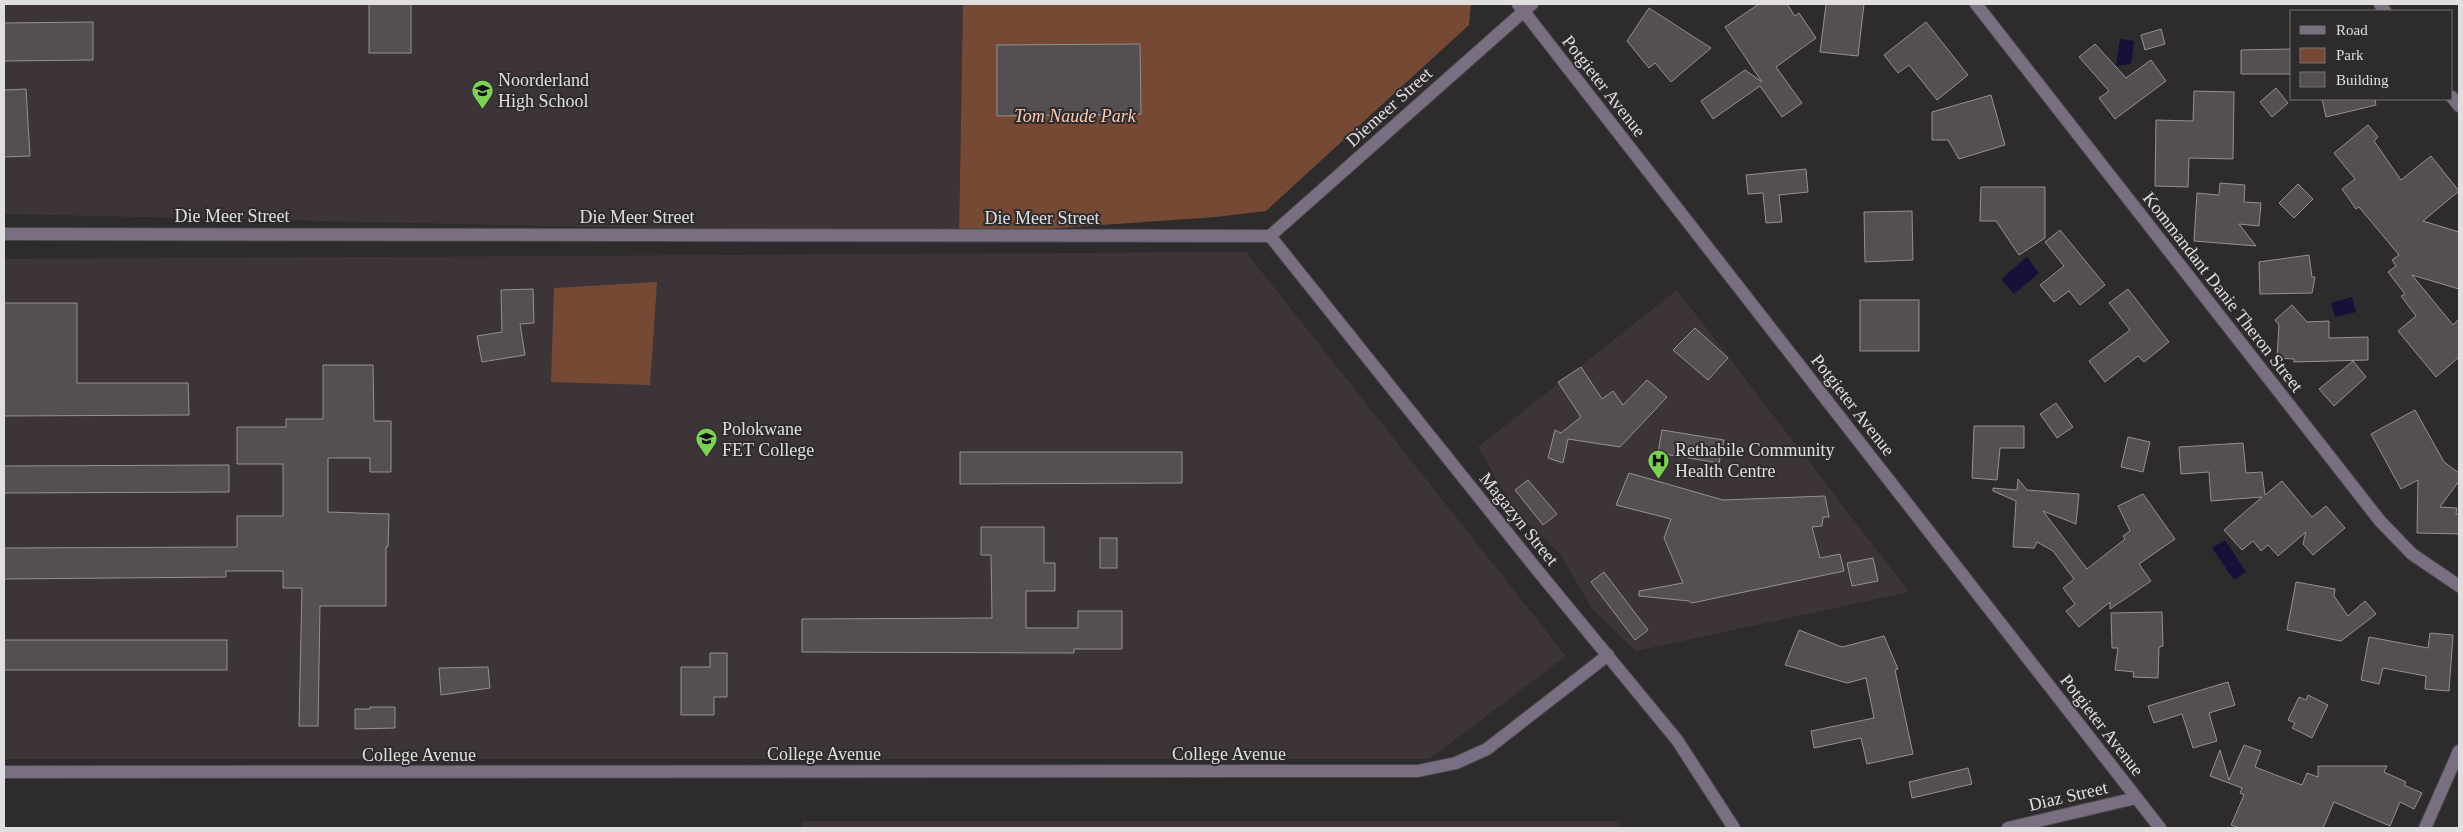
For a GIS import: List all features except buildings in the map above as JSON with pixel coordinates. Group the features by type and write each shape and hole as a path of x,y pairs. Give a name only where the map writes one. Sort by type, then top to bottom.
{"street":[{"name":"Kommandant Danie Theron Street","path":"1976,4 2380,521 2412,554 2459,586"},
{"name":"Diemeer Street","path":"1270,236 1525,6"},
{"name":"Potgieter Avenue","path":"1525,6 2160,828"},
{"name":"Die Meer Street","path":"4,234 1270,236"},
{"name":"Magazyn Street","path":"1270,236 1678,740 1734,828"},
{"name":"College Avenue","path":"4,772 1418,771 1441,767 1482,752 1608,655"},
{"path":"2425,828 2459,751"},
{"name":"Diaz Street","path":"2008,828 2136,798"}],"shaded area":[{"name":"Noorderland High School","path":"4,4 963,4 959,235 4,214"},
{"path":"2120,39 2134,41 2131,64 2116,66"},
{"name":"Polokwane FET College","path":"1246,252 1566,656 1429,759 4,759 4,259"},
{"path":"2027,257 2039,273 2014,294 2001,279"},
{"name":"Rethabile Community Health Centre","path":"1677,290 1909,592 1636,651 1592,609 1561,555 1514,510 1478,447"},
{"path":"2352,297 2356,312 2335,317 2331,303"},
{"path":"2225,540 2246,572 2234,580 2212,548"},
{"path":"801,821 1619,821 1619,828 802,828"}],"green space":[{"name":"Tom Naude Park","path":"963,4 1471,4 1469,25 1266,211 1216,217 959,235"},
{"path":"657,282 650,385 551,382 554,288"}],"place":[{"name":"Noorderland High School","path":"482,109"},
{"name":"Polokwane FET College","path":"706,458"},
{"name":"Rethabile Community Health Centre","path":"1659,479"}]}
